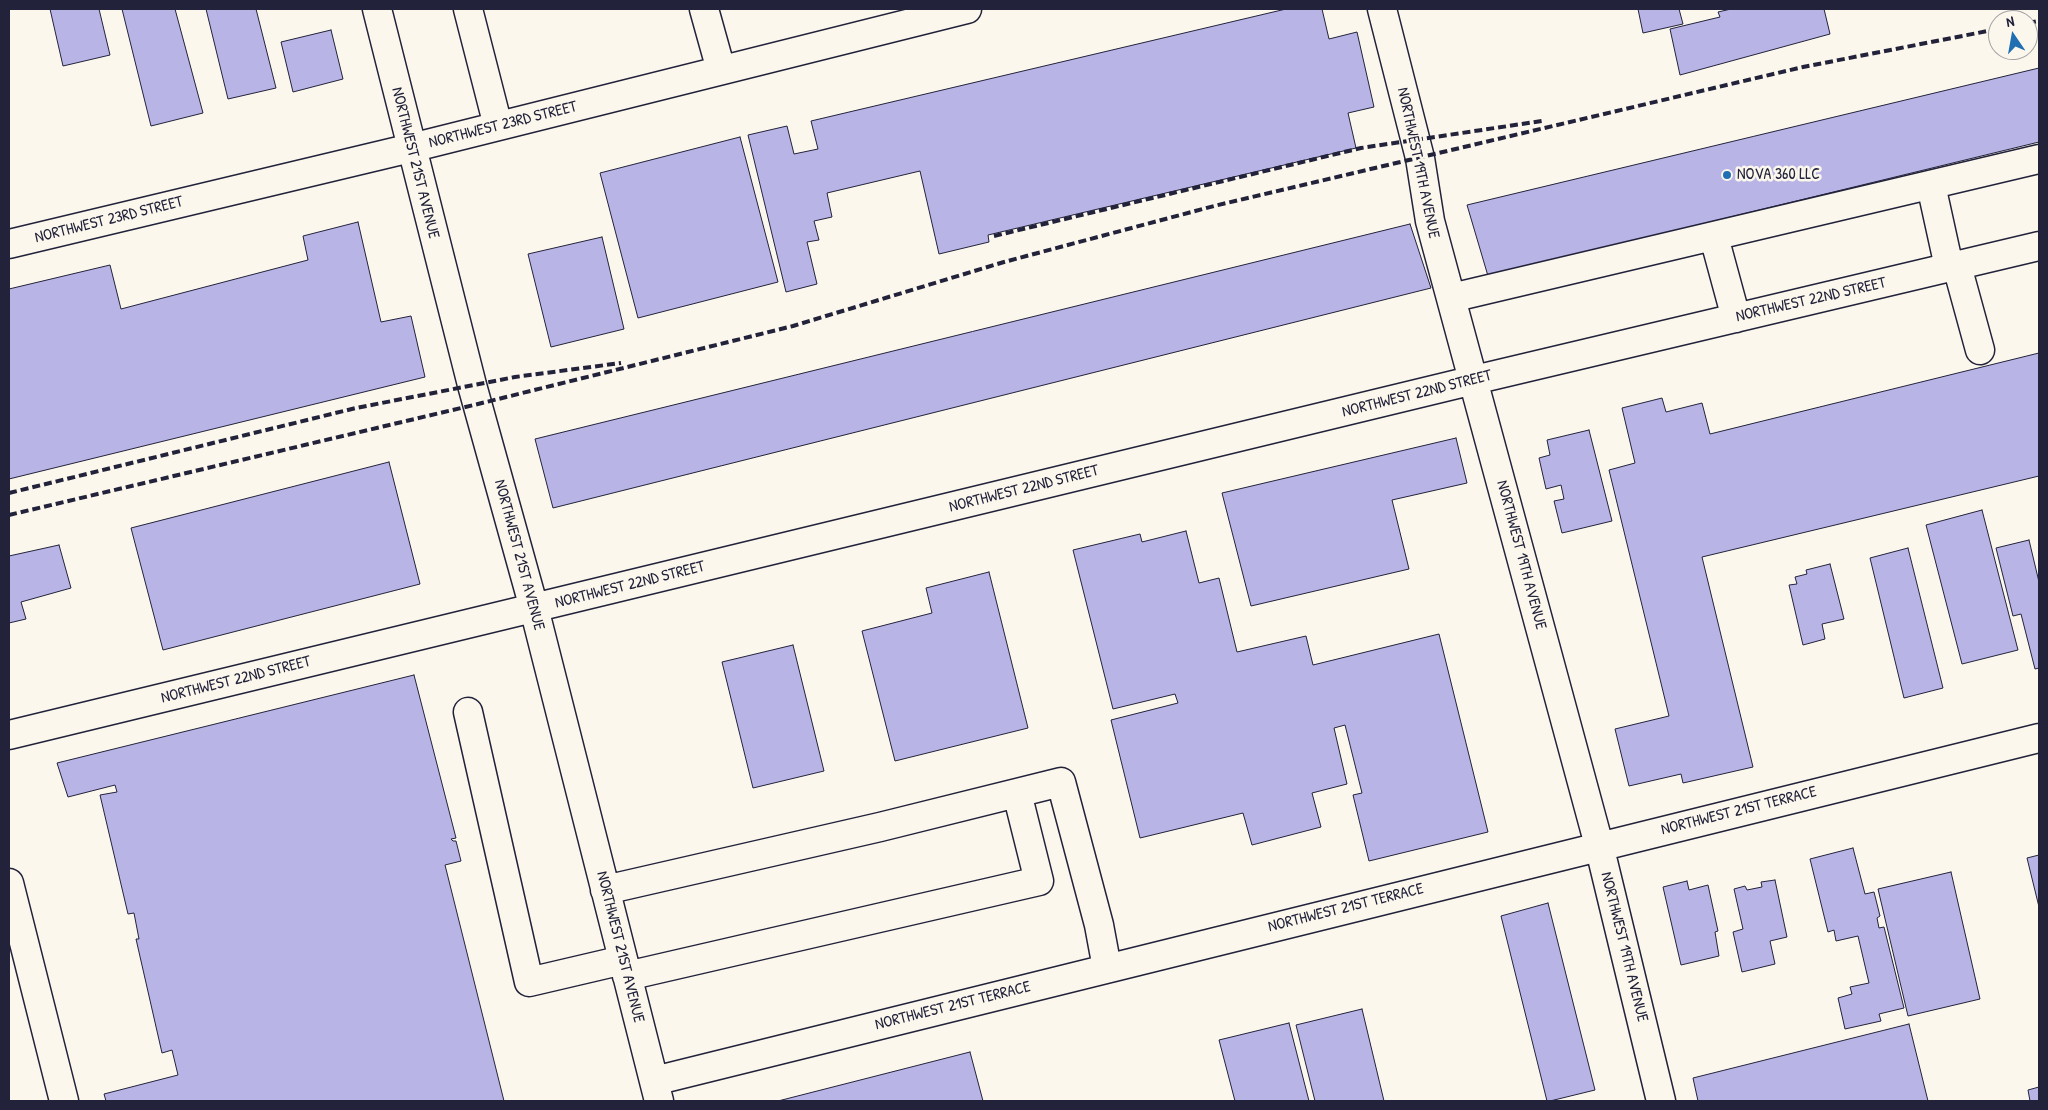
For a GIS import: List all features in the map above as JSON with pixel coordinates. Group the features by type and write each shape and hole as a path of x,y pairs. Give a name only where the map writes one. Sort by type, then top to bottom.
{"street":[{"name":"NORTHWEST 21ST AVENUE","path":"377,9 472,385 534,608 656,1091"},
{"path":"468,9 498,126"},
{"path":"704,9 721,70"},
{"name":"NORTHWEST 23RD STREET","path":"9,244 411,148 968,9"},
{"name":"NORTHWEST 19TH AVENUE","path":"1382,9 1420,158 1430,221 1599,845 1661,1101"},
{"path":"1451,298 2039,159"},
{"path":"1931,185 1953,267 1980,350"},
{"path":"1714,237 1736,318"},
{"name":"NORTHWEST 22ND STREET","path":"9,735 1474,380 2039,246"},
{"path":"468,712 529,982 625,968 665,966 1039,881 1017,793"},
{"name":"NORTHWEST 21ST TERRACE","path":"656,1091 1107,968 1599,845 2039,738"},
{"path":"606,890 880,828 1061,782 1099,925 1107,968"},
{"path":"9,883 64,1101"}],"building":[{"path":"50,9 99,9 110,55 63,66"},
{"path":"122,9 175,9 203,113 151,126"},
{"path":"206,9 256,9 276,88 228,99"},
{"path":"1286,9 1322,9 1329,39 1357,32 1374,107 1348,113 1356,148 988,235 989,242 939,254 920,171 827,193 832,217 814,221 819,240 807,242 817,284 786,292 748,135 787,126 794,154 818,149 811,121"},
{"path":"1638,9 1679,9 1683,24 1643,33"},
{"path":"1731,9 1824,9 1830,34 1680,75 1670,29 1720,17 1718,12"},
{"path":"331,30 343,79 293,92 281,42"},
{"path":"2039,68 2039,142 1488,276 1467,205"},
{"path":"740,137 778,282 638,318 600,173"},
{"path":"358,222 381,322 411,316 425,377 9,479 9,289 110,265 121,309 308,260 303,236"},
{"path":"1410,224 1431,288 553,508 535,439"},
{"path":"602,237 624,329 551,347 528,254"},
{"path":"2039,353 2039,476 1702,557 1753,767 1683,783 1681,774 1629,786 1615,729 1669,716 1609,470 1635,463 1622,408 1662,398 1666,412 1702,403 1710,434"},
{"path":"1589,430 1612,521 1562,533 1554,501 1564,499 1561,485 1546,489 1539,458 1550,455 1547,440"},
{"path":"1456,438 1467,483 1392,500 1409,569 1251,606 1222,493"},
{"path":"389,462 420,584 163,650 131,528"},
{"path":"1982,510 2018,650 1962,664 1926,525"},
{"path":"1186,531 1199,583 1219,578 1237,652 1306,636 1313,665 1439,634 1488,832 1369,861 1353,795 1362,793 1345,725 1334,728 1347,784 1312,793 1321,827 1252,845 1243,813 1140,838 1111,720 1178,703 1175,694 1113,709 1073,550 1140,534 1142,542"},
{"path":"2029,540 2039,582 2039,668 2035,669 2021,614 2013,616 1996,548"},
{"path":"59,545 71,588 21,602 26,619 9,623 9,556"},
{"path":"1908,548 1943,688 1904,698 1870,558"},
{"path":"1830,564 1844,619 1822,624 1825,639 1803,645 1789,585 1797,584 1795,577 1807,574 1806,570"},
{"path":"989,572 1028,728 895,761 862,631 932,613 926,588"},
{"path":"793,645 824,771 753,788 722,662"},
{"path":"414,675 456,838 451,839 456,841 461,861 445,865 504,1101 106,1101 104,1094 178,1075 172,1050 162,1053 136,939 139,939 134,913 128,914 100,795 117,792 115,785 68,797 57,763"},
{"path":"1853,848 1865,894 1874,892 1880,916 1877,918 1879,928 1884,927 1904,1008 1879,1014 1881,1021 1845,1029 1838,998 1852,994 1850,987 1869,983 1858,936 1836,941 1834,930 1828,932 1810,859"},
{"path":"2039,855 2039,907 2027,858"},
{"path":"1951,872 1980,999 1908,1016 1878,889"},
{"path":"1775,880 1787,937 1770,941 1775,964 1742,972 1733,932 1743,929 1734,889 1745,886 1747,890 1762,887 1761,882"},
{"path":"1687,881 1689,890 1708,885 1718,931 1715,932 1719,956 1681,965 1663,887"},
{"path":"1548,903 1595,1090 1550,1101 1547,1101 1501,916"},
{"path":"1362,1009 1384,1101 1315,1101 1296,1025"},
{"path":"1289,1023 1309,1101 1235,1101 1219,1040"},
{"path":"1909,1024 1928,1101 1698,1101 1693,1078"},
{"path":"970,1052 983,1101 778,1101"},
{"path":"2039,1087 2039,1101 2030,1101 2028,1090"}],"railway":[{"path":"9,515 478,404 793,326 1004,262 1214,206 1803,67 1988,31"},
{"path":"994,236 1361,148 1542,121"},
{"path":"9,493 356,408 515,377 621,363"}],"place":[{"name":"NOVA 360 LLC","path":"1727,175"}]}
